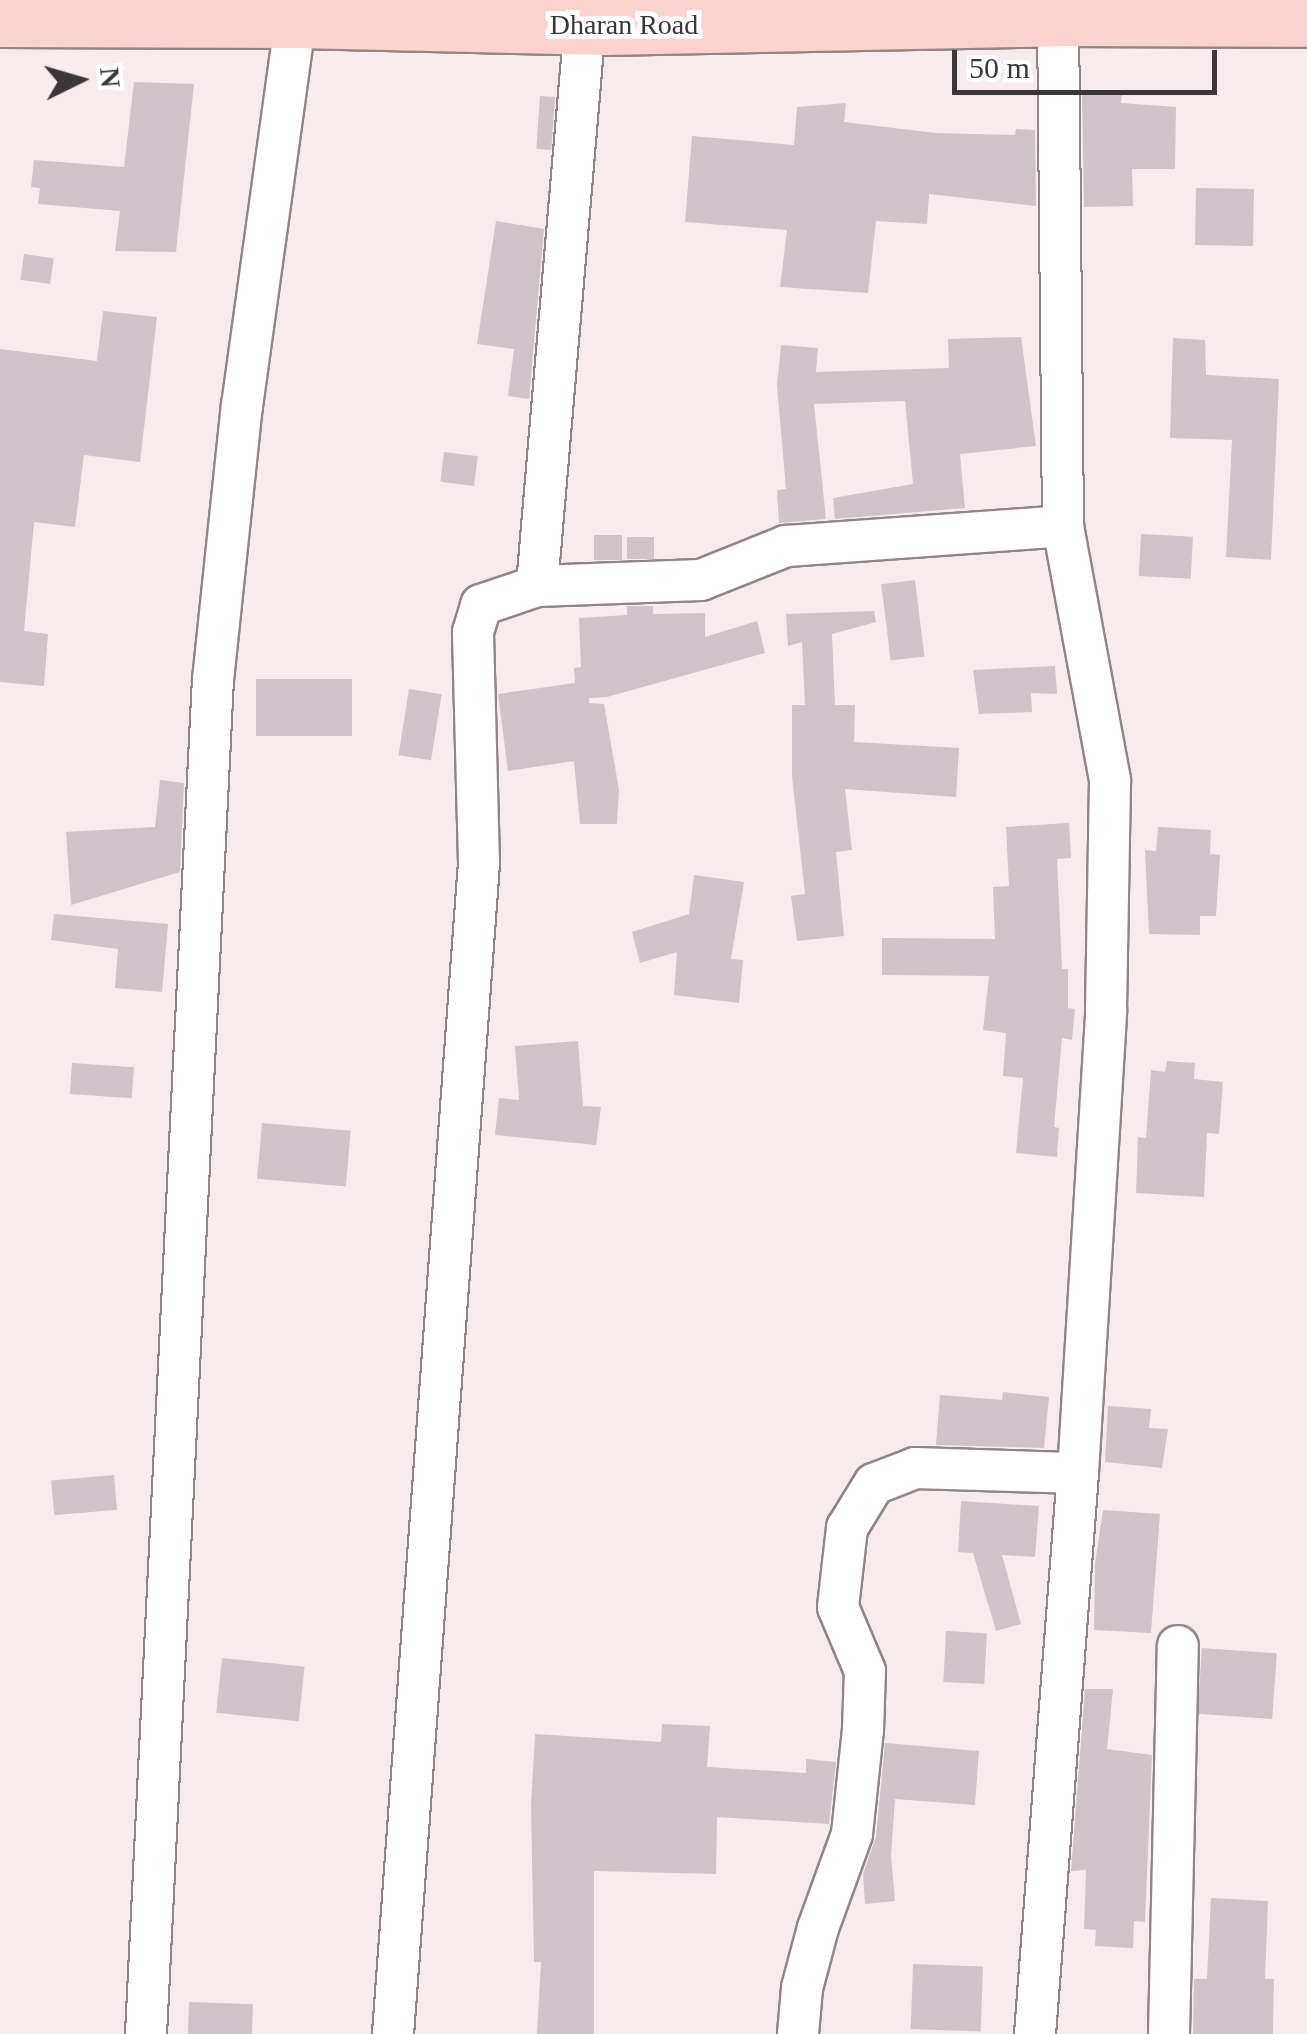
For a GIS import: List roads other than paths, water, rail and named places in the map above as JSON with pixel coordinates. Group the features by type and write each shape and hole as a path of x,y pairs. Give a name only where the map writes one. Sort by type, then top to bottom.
{"main road":[{"name":"Dharan Road","path":"0,19 297,10 587,13 959,10 1058,18 1307,19"}],"street":[{"path":"146,2034 212,680 242,406 297,10"},
{"path":"537,586 587,13"},
{"path":"1035,2034 1078,1474 1106,1010 1110,780 1063,526 1058,18"},
{"path":"393,2034 479,863 473,632 481,605 537,586 701,580 786,546 1063,526"},
{"path":"798,2034 802,1988 818,1928 852,1834 863,1730 864,1671 838,1606 847,1528 874,1484 916,1468 1078,1474"},
{"path":"1169,2034 1178,1646"}]}
